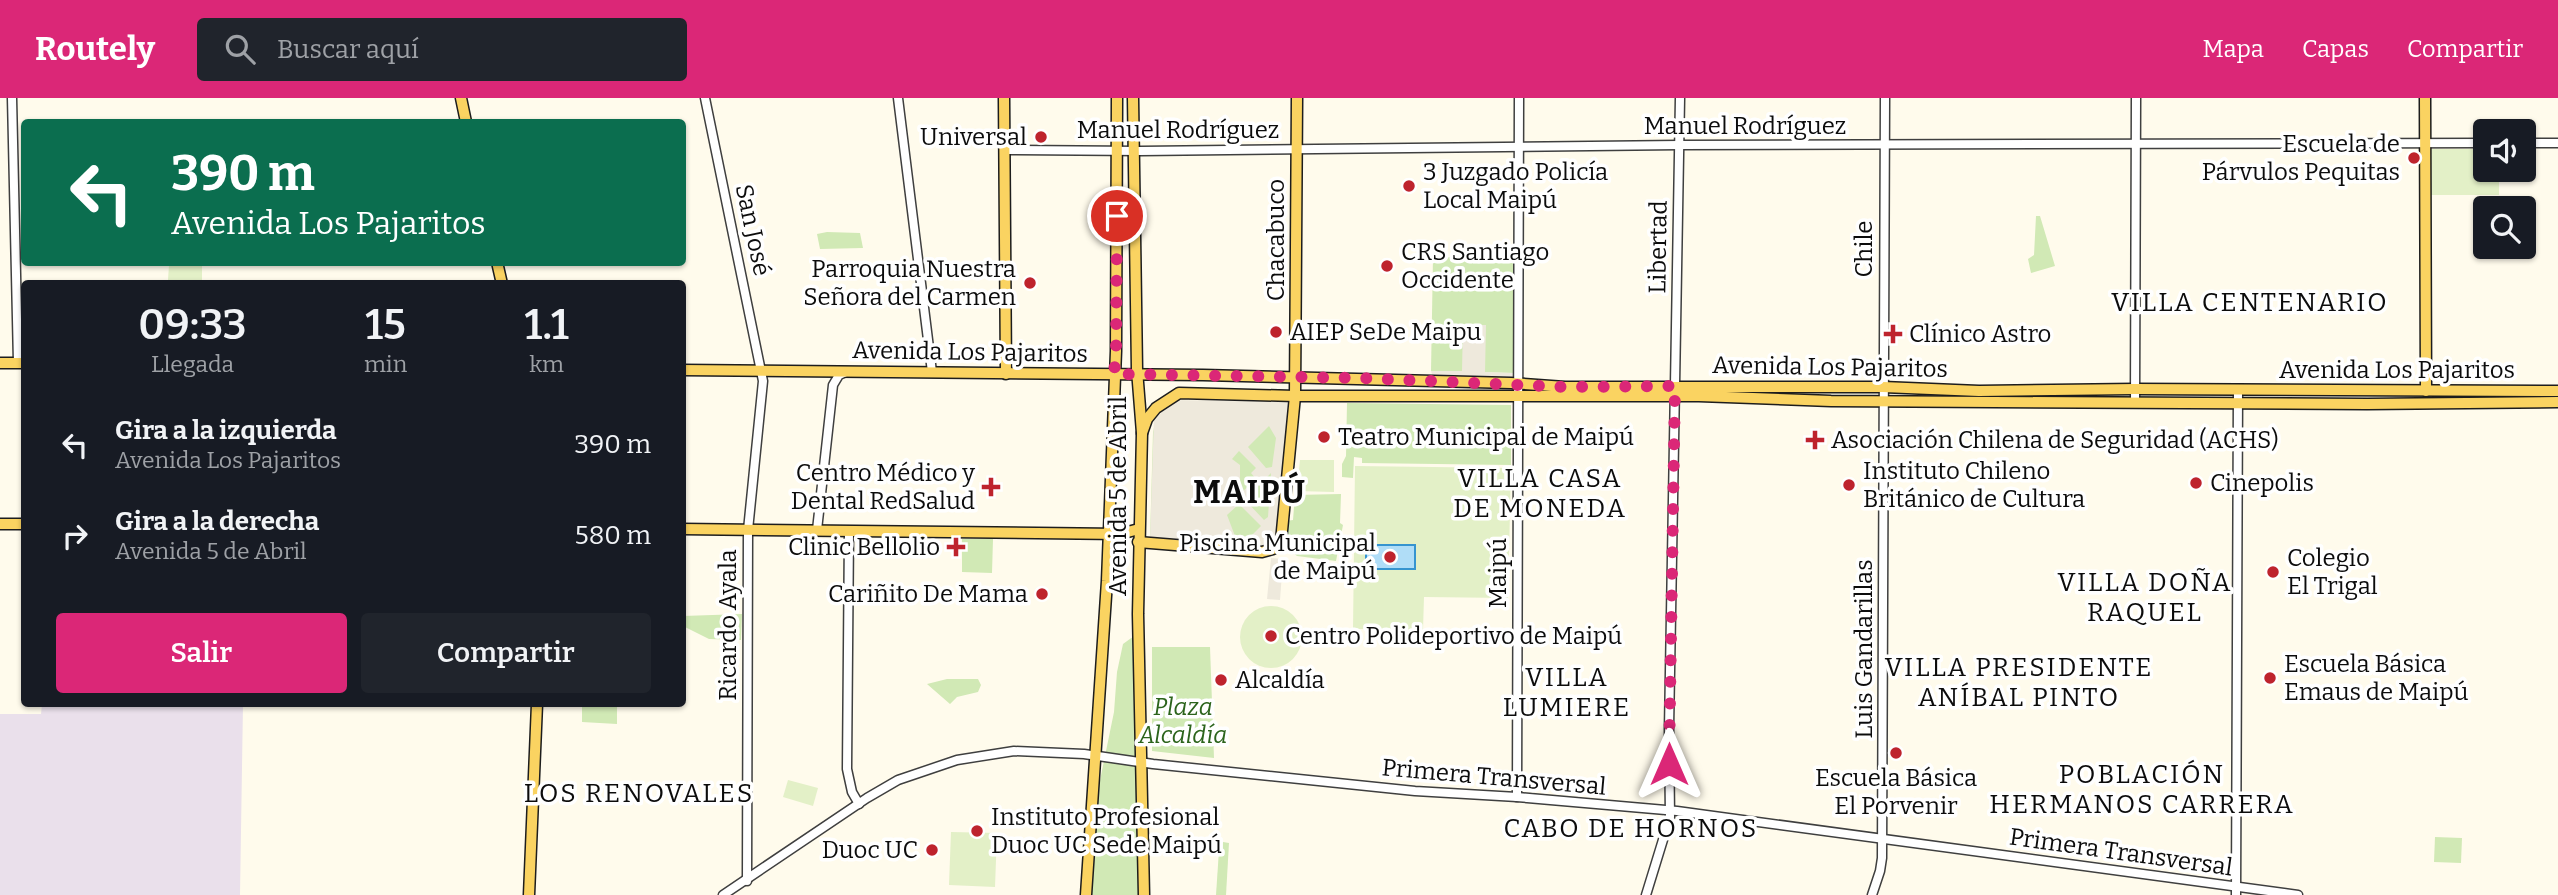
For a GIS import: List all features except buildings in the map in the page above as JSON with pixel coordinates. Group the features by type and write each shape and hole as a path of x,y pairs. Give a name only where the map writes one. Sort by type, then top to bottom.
{"main road":[{"path":"461,98 465,119"},
{"path":"1004,98 1006,373"},
{"name":"Avenida 5 de Abril","path":"1086,895 1109,534 1116,351 1117,98"},
{"name":"Avenida 5 de Abril","path":"1133,98 1138,375 1142,432 1138,542 1144,895"},
{"name":"Chacabuco","path":"1138,542 1262,552 1276,547 1282,537 1296,376 1297,98"},
{"path":"2425,98 2426,391 2434,402"},
{"path":"0,363 21,363"},
{"name":"Avenida Los Pajaritos","path":"686,370 1296,376 1518,383 1884,401 2367,404 2558,402"},
{"name":"Avenida Los Pajaritos","path":"1142,432 1147,419 1156,408 1179,393 1518,397 1883,387 1979,391 2558,391"},
{"path":"0,524 21,524"},
{"path":"686,529 1109,534 1128,533 1139,529"},
{"path":"529,895 537,707"}],"street":[{"path":"12,98 21,363"},
{"name":"San José","path":"705,98 762,371"},
{"path":"898,98 932,372"},
{"name":"Maipú","path":"1517,797 1519,98"},
{"name":"Libertad","path":"1646,895 1670,811 1680,98"},
{"name":"Chile","path":"1884,401 1885,98"},
{"path":"2135,402 2136,98"},
{"name":"Manuel Rodríguez","path":"1005,150 2473,143"},
{"path":"2536,143 2558,143"},
{"name":"Ricardo Ayala","path":"747,881 748,530 762,396 762,371"},
{"path":"817,530 833,385 839,375 846,372"},
{"path":"2237,891 2238,390"},
{"name":"Luis Gandarillas","path":"1872,895 1882,864 1884,401"},
{"path":"849,531 847,769 852,792 859,804"},
{"name":"Primera Transversal","path":"723,895 859,804 915,773 979,755 1014,751 1095,756 1417,792 1517,797 1670,811 2237,891 2298,895"}],"shaded area":[{"path":"1463,325 1486,325 1485,372 1514,373 1515,379 1433,378 1431,371 1462,371"},
{"path":"1170,400 1289,402 1276,539 1271,546 1150,539 1154,417","holes":["1269,426 1276,438 1272,467 1266,468 1248,447","1239,451 1256,468 1251,473 1256,479 1240,494 1240,465 1232,459","1271,473 1268,517 1264,520 1245,500","1239,504 1261,526 1249,538 1235,536 1227,515"]},
{"path":"1271,558 1283,559 1280,600 1267,599"},
{"path":"42,707 243,707 240,895 0,895 0,714 41,714"}],"green space":[{"path":"2431,149 2473,149 2473,182 2499,182 2499,195 2431,195"},
{"path":"2036,216 2040,216 2055,266 2031,273 2028,259 2034,255"},
{"path":"860,233 863,248 820,249 817,234"},
{"path":"1433,257 1514,258 1514,373 1431,371"},
{"path":"169,266 202,266 202,280 168,280"},
{"path":"1289,402 1275,542 1150,539 1153,432 1158,411"},
{"path":"1347,403 1511,405 1511,465 1362,463 1362,458 1354,457 1353,478 1342,477 1342,464 1346,456"},
{"path":"1300,460 1334,460 1334,492 1297,491"},
{"path":"1355,466 1511,468 1508,598 1424,597 1423,630 1353,629"},
{"path":"1341,494 1340,523 1343,525 1336,561 1297,556 1284,545 1286,521 1293,520 1295,495"},
{"path":"962,539 993,539 992,573 962,572"},
{"name":"Centro Polideportivo de Maipú","path":"1271,606 1283,608 1293,615 1300,625 1300,649 1293,659 1283,666 1271,668 1259,666 1249,659 1242,649 1240,637 1242,625 1249,615 1259,608"},
{"path":"742,614 741,640 709,639 686,628 686,616"},
{"path":"1134,636 1139,778 1139,895 1090,895 1097,795 1114,712 1117,672 1123,644"},
{"name":"Plaza Alcaldía","path":"1152,647 1210,647 1214,758 1152,751"},
{"path":"947,679 978,679 981,685 978,692 957,697 950,704 927,684"},
{"path":"582,707 617,707 617,724 582,722"},
{"path":"788,780 818,788 813,806 783,797"},
{"path":"951,832 997,833 995,887 949,885"},
{"path":"2435,837 2462,838 2461,863 2434,862"},
{"path":"1223,842 1229,843 1226,895 1216,895 1219,850"}],"water":[{"name":"Piscina Municipal de Maipú","path":"1366,545 1415,545 1415,569 1366,569"}],"place":[{"name":"Universal","path":"1041,137"},
{"name":"Escuela de Párvulos Pequitas","path":"2414,158"},
{"name":"3 Juzgado Policía Local Maipú","path":"1409,186"},
{"name":"CRS Santiago Occidente","path":"1387,266"},
{"name":"Parroquia Nuestra Señora del Carmen","path":"1030,283"},
{"name":"AIEP SeDe Maipu","path":"1276,332"},
{"name":"Clínico Astro","path":"1893,334"},
{"name":"Teatro Municipal de Maipú","path":"1324,437"},
{"name":"Asociación Chilena de Seguridad (ACHS)","path":"1815,440"},
{"name":"Cinepolis","path":"2196,483"},
{"name":"Instituto Chileno Británico de Cultura","path":"1849,485"},
{"name":"Centro Médico y Dental RedSalud","path":"991,487"},
{"name":"Clinic Bellolio","path":"956,547"},
{"name":"Piscina Municipal de Maipú","path":"1390,557"},
{"name":"Colegio El Trigal","path":"2273,572"},
{"name":"Cariñito De Mama","path":"1042,594"},
{"name":"Centro Polideportivo de Maipú","path":"1271,636"},
{"name":"Escuela Básica Emaus de Maipú","path":"2270,678"},
{"name":"Alcaldía","path":"1221,680"},
{"name":"Escuela Básica El Porvenir","path":"1896,753"},
{"name":"Instituto Profesional Duoc UC Sede Maipú","path":"977,831"},
{"name":"Duoc UC","path":"932,850"}],"district":[{"name":"VILLA CENTENARIO","path":"2250,302"},
{"name":"MAIPÚ","path":"1250,492"},
{"name":"VILLA CASA DE MONEDA","path":"1540,493"},
{"name":"VILLA DOÑA RAQUEL","path":"2145,597"},
{"name":"VILLA PRESIDENTE ANÍBAL PINTO","path":"2019,682"},
{"name":"VILLA LUMIERE","path":"1567,692"},
{"name":"POBLACIÓN HERMANOS CARRERA","path":"2142,789"},
{"name":"LOS RENOVALES","path":"639,793"},
{"name":"CABO DE HORNOS","path":"1631,828"}],"route":[{"path":"1117,216 1114,374 1361,378 1565,387 1675,386 1669,764"}]}
